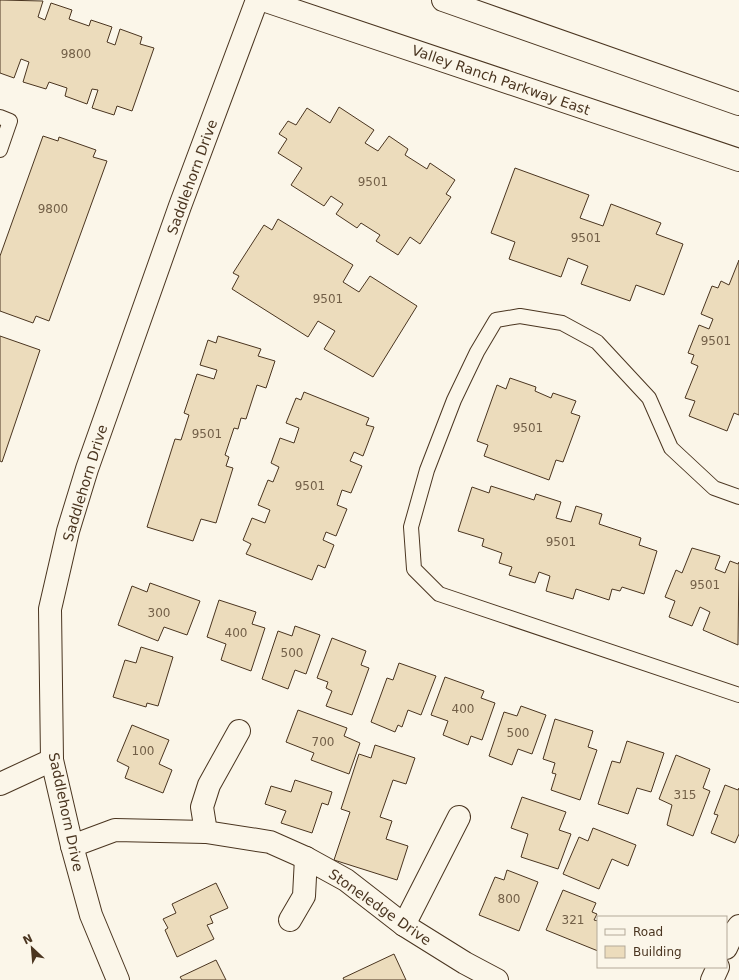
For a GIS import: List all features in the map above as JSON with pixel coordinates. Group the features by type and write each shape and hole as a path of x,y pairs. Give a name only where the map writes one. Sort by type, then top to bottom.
{"street":[{"name":"Saddlehorn Drive","path":"118,980 91,915 72,846 52,760 50,609 68,531 89,462 180,206 257,0"},
{"name":"Valley Ranch Parkway East","path":"263,0 739,160"},
{"path":"443,0 739,104"},
{"path":"206,832 202,807 209,785 239,731"},
{"path":"0,784 52,760"},
{"path":"404,925 459,817"},
{"name":"Stoneledge Drive","path":"72,846 115,830 206,832 270,842 306,858 346,880 404,925 465,963 497,980"},
{"path":"290,920 304,896 306,858"},
{"path":"727,946 739,926"},
{"path":"712,980 718,968"}],"lane":[{"path":"0,117 10,121 0,150"},
{"path":"739,497 714,488 671,448 649,398 597,342 562,324 520,316 496,320 477,352 454,400 427,470 411,526 414,569 439,594 739,695"}],"building":[{"path":"0,0 43,1 38,17 45,20 51,3 72,10 69,19 89,26 91,20 112,27 107,42 115,45 120,29 142,37 140,44 154,48 132,111 117,106 114,115 92,108 98,90 92,89 87,104 65,96 67,88 49,82 46,89 23,82 29,62 21,59 14,78 0,73"},
{"path":"339,107 374,130 365,143 378,151 389,136 408,149 405,155 427,169 430,163 455,180 446,194 451,197 420,244 410,237 398,255 376,241 380,235 361,223 357,228 336,214 343,204 331,196 324,206 291,185 302,168 278,153 287,139 279,134 288,121 296,125 307,108 330,123"},
{"path":"43,136 58,141 59,137 96,150 93,157 107,161 49,321 36,316 33,323 0,311 0,256"},
{"path":"515,168 589,195 580,218 603,226 611,204 661,223 656,234 683,244 664,295 636,285 630,301 581,284 588,266 568,258 561,277 509,259 515,242 491,233"},
{"path":"278,219 353,265 343,282 359,292 370,276 417,306 373,377 324,349 335,331 318,321 308,337 232,289 239,276 233,273 264,225 272,230"},
{"path":"739,260 739,415 734,413 727,431 689,416 695,401 685,398 698,366 691,363 694,355 688,353 699,325 709,329 713,319 701,314 712,286 718,288 721,281 729,285"},
{"path":"0,336 40,350 2,462 0,461"},
{"path":"218,336 261,349 258,356 275,361 266,388 257,385 246,419 241,418 238,429 234,428 225,455 229,457 226,466 233,468 216,523 201,519 193,541 147,527 175,439 181,440 189,415 184,413 197,374 214,379 217,370 200,365 208,340 216,343"},
{"path":"510,378 536,387 535,391 551,398 553,393 576,401 571,413 580,416 563,462 556,460 549,480 484,456 488,445 477,441 497,385 506,389"},
{"path":"304,392 369,418 366,425 374,427 363,456 354,452 350,461 362,466 351,493 342,490 337,505 347,509 336,536 326,532 323,540 334,545 325,568 318,565 312,580 246,554 251,544 243,540 252,518 265,523 270,510 258,505 268,480 273,482 279,467 271,463 280,438 294,443 299,428 286,423 296,398 301,400"},
{"path":"491,486 534,500 536,494 561,502 556,518 571,522 576,506 602,514 599,524 641,538 639,545 657,551 644,594 622,587 620,591 612,589 609,600 576,589 573,599 546,591 550,576 539,572 535,583 509,575 512,567 499,563 502,553 482,546 484,539 458,531 472,487 489,493"},
{"path":"692,548 720,556 715,569 725,573 730,561 738,564 739,562 738,645 703,630 710,612 700,607 692,626 669,617 675,601 665,597 676,570 682,573"},
{"path":"150,583 200,601 187,635 164,627 158,641 118,625 132,586 147,592"},
{"path":"219,600 256,612 252,624 265,628 251,671 221,660 226,644 207,637"},
{"path":"295,626 320,635 306,674 295,670 288,689 262,679 278,631 292,636"},
{"path":"332,638 366,651 361,665 369,668 352,715 326,706 332,691 326,688 328,682 317,678"},
{"path":"141,647 173,657 158,706 147,703 146,707 113,697 125,660 136,663"},
{"path":"399,663 436,676 421,715 408,710 402,727 398,725 395,732 371,722 387,678 393,680"},
{"path":"445,677 484,691 481,698 495,703 482,740 471,736 468,745 443,735 448,721 431,715"},
{"path":"521,706 546,715 532,754 518,749 512,765 489,756 504,712 517,716"},
{"path":"298,710 347,728 344,736 360,743 349,774 311,760 314,753 286,742"},
{"path":"555,719 593,731 588,747 597,750 580,800 551,790 556,774 552,773 555,763 543,759"},
{"path":"132,725 169,740 159,764 172,770 163,793 125,778 129,767 117,761"},
{"path":"627,741 664,753 651,792 637,788 628,814 598,804 612,761 620,763"},
{"path":"375,745 415,758 406,784 393,780 380,817 392,821 386,839 408,846 397,880 334,860 350,812 341,809 359,754 371,758"},
{"path":"676,755 710,769 703,788 710,791 693,836 667,825 672,805 659,799"},
{"path":"295,780 332,792 328,805 322,803 312,833 281,823 286,811 265,804 271,786 291,792"},
{"path":"725,785 738,790 739,788 739,834 735,843 711,833 718,815 714,814"},
{"path":"522,797 566,812 559,830 571,834 558,869 521,857 528,834 511,828"},
{"path":"593,828 636,845 628,866 612,859 599,889 563,874 579,837 588,841"},
{"path":"507,870 538,882 519,931 479,915 495,877 504,880"},
{"path":"216,883 228,908 210,916 213,923 207,925 214,939 177,957 165,930 168,928 163,919 176,913 172,904"},
{"path":"563,890 596,903 592,912 597,914 594,920 597,921 597,951 546,930"},
{"path":"394,954 406,980 344,980 343,978"},
{"path":"216,960 226,980 182,980 180,977"}]}
